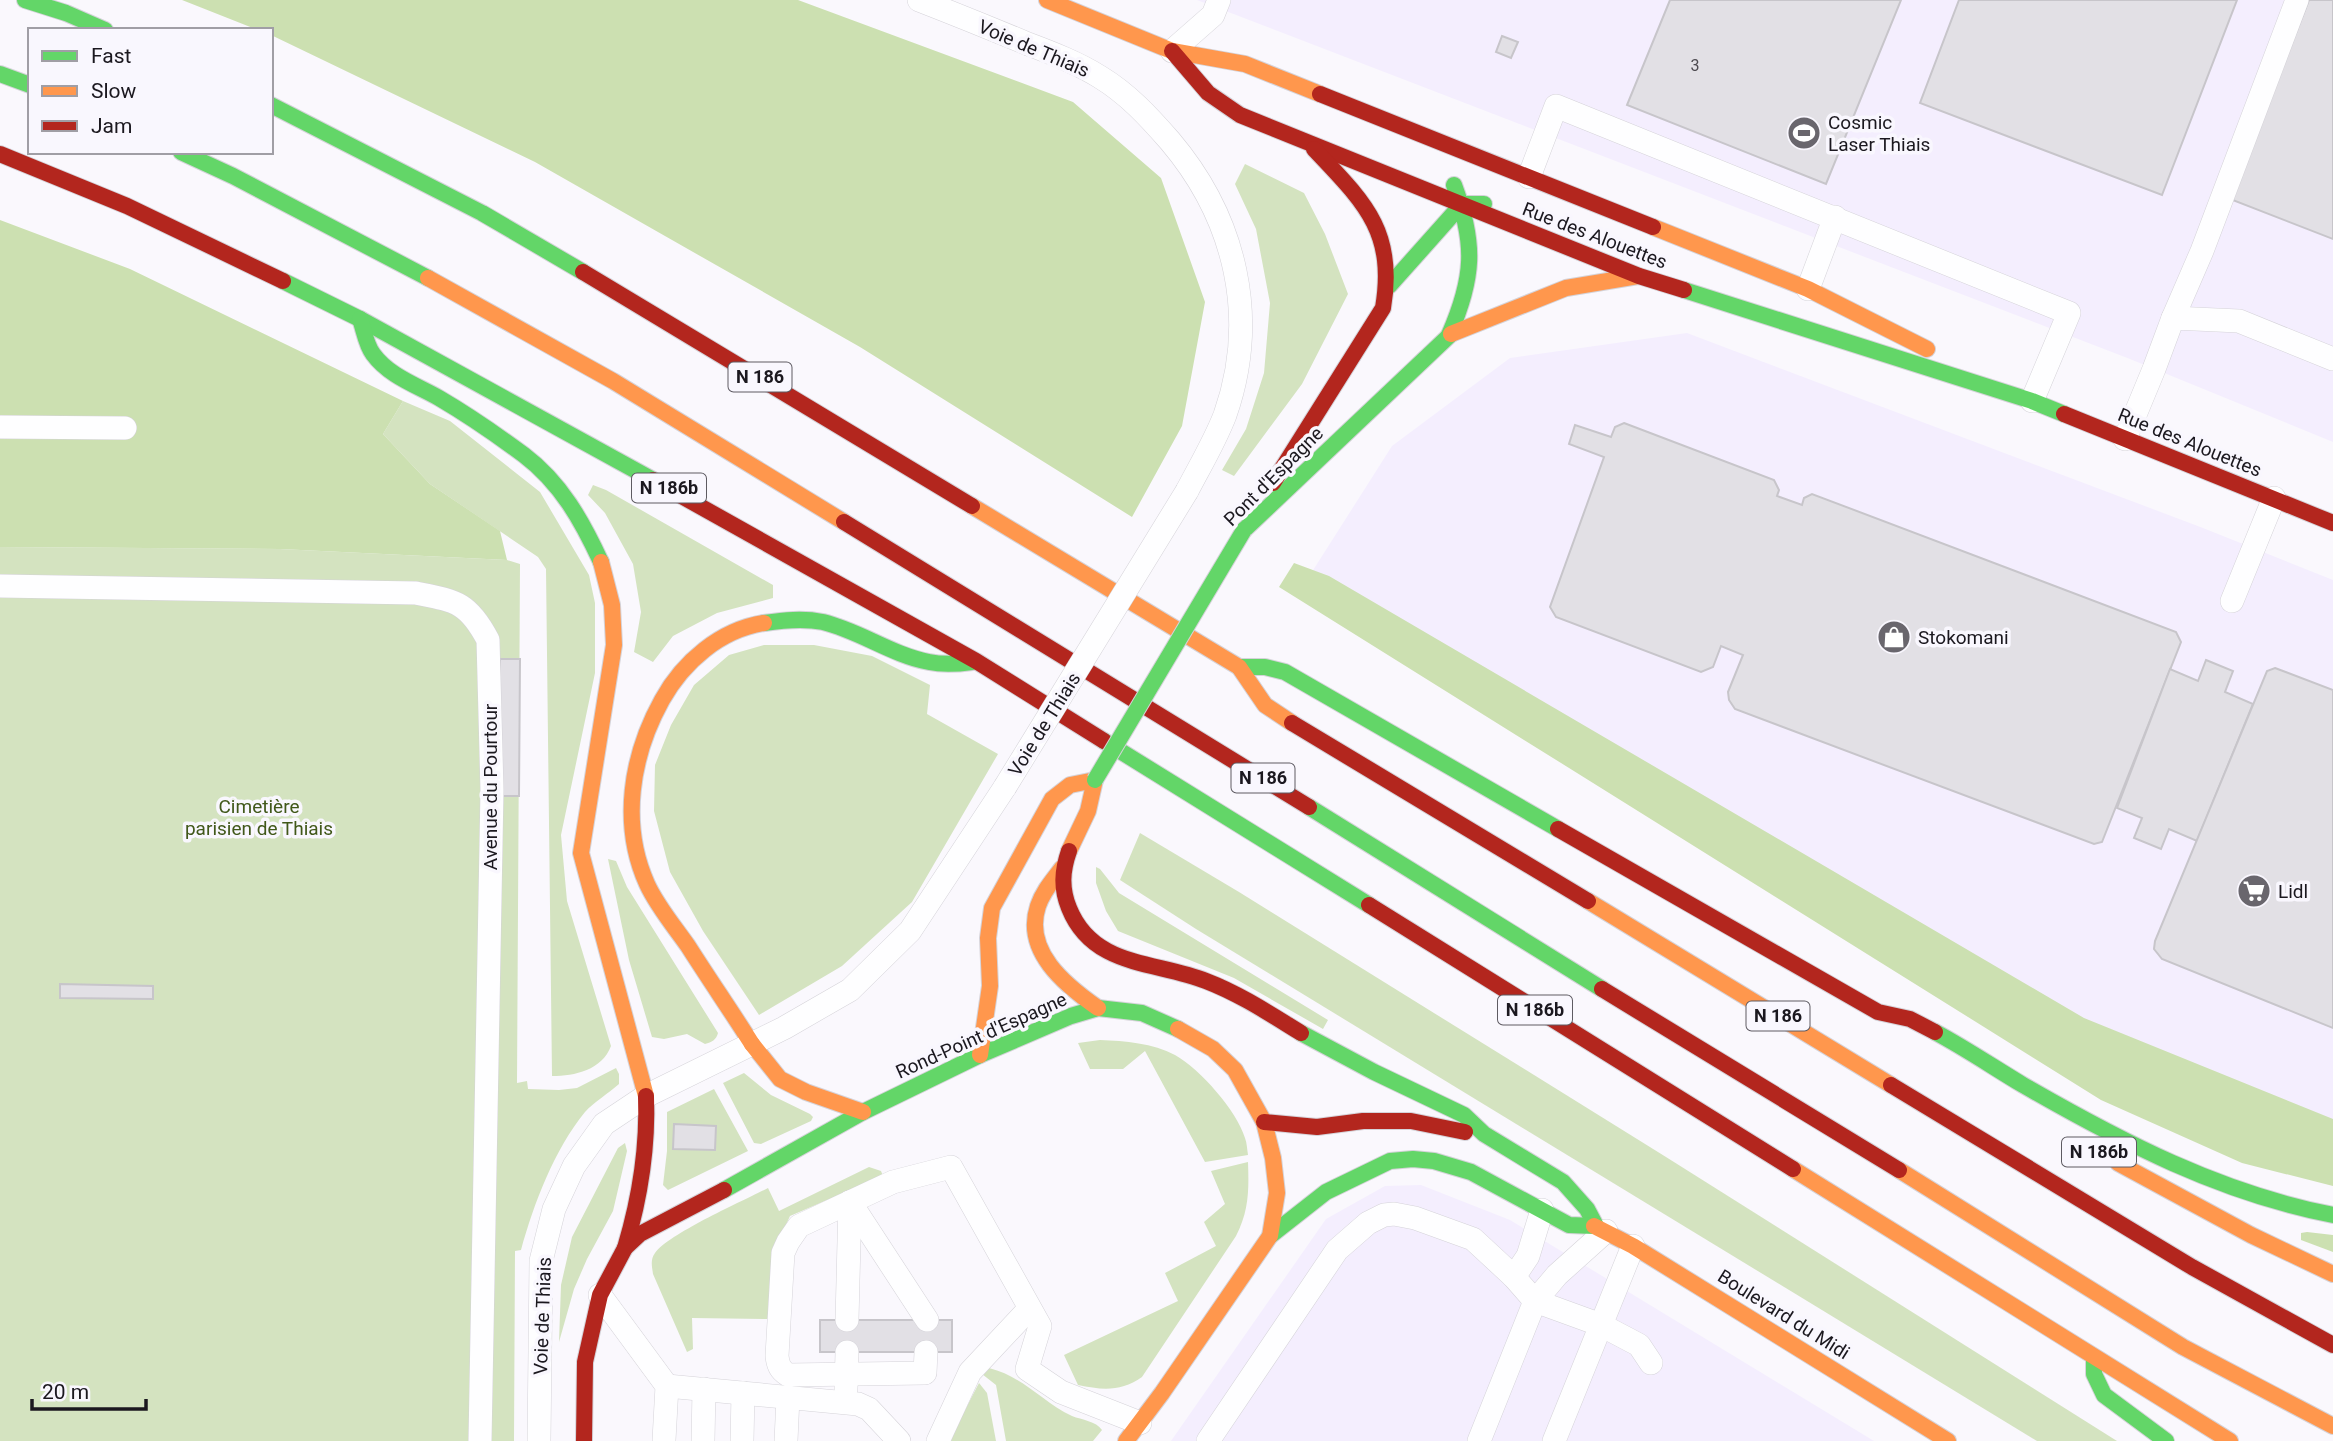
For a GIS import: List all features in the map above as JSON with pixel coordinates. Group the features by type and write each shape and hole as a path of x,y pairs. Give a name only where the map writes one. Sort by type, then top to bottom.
{"main road":[{"path":"25,0 66,13 100,28"},
{"name":"Rue des Alouettes","path":"1047,0 1172,51 1245,64 1808,289 2032,401 2333,523"},
{"name":"Rue des Alouettes","path":"1172,51 1208,93 1240,115 1639,276 2032,401"},
{"path":"0,74 28,84"},
{"name":"N 186","path":"273,106 482,213 641,305 1239,667 1265,705 1278,714 2192,1267 2333,1345"},
{"path":"1244,530 1383,308 1389,286 1383,242 1373,218 1358,196 1306,140"},
{"path":"1437,140 1462,204 1468,237 1465,298 1449,335"},
{"name":"N 186b","path":"0,154 127,206 360,319 567,431 976,661 2230,1441"},
{"name":"N 186","path":"185,154 386,256 613,381 1339,825 1652,1021 1999,1231 2183,1347 2333,1426"},
{"path":"1389,286 1462,204 1506,204"},
{"path":"1449,335 1566,288 1639,276"},
{"path":"1733,277 1808,289"},
{"path":"360,319 371,352 382,364 397,376 439,398 525,456 558,486 586,530 602,564 612,605 614,645 582,853 646,1096 646,1160 636,1215 625,1248"},
{"name":"Pont d'Espagne","path":"1098,1008 1078,995 1051,968 1041,955 1035,938 1037,909 1062,868 1092,799 1095,780 1244,530 1449,335"},
{"path":"863,1112 806,1092 780,1079 752,1044 649,886 638,858 631,827 632,791 646,733 659,702 677,674 691,659 734,632 762,622 788,619 819,621 864,635 920,661 943,665 976,661"},
{"path":"1239,667 1265,667 1285,672 1878,1012 1918,1023 2144,1150 2187,1170 2271,1202 2333,1215"},
{"path":"980,1055 990,986 988,938 992,908 1046,810 1059,792 1070,785 1095,780"},
{"path":"1062,868 1063,889 1070,909 1093,943 1108,953 1133,962 1176,970 1236,995 1322,1045 1464,1115 1481,1133 1560,1179 1583,1201 1601,1228"},
{"name":"Rond-Point d'Espagne","path":"584,1441 585,1362 600,1295 625,1248 640,1234 863,1112 980,1055 1070,1016 1098,1008 1142,1013 1185,1032 1213,1049 1235,1070 1264,1122 1273,1158 1277,1193 1270,1236 1133,1432"},
{"path":"1878,1012 1890,1028"},
{"path":"1264,1122 1317,1127 1363,1121 1401,1120 1481,1133"},
{"name":"N 186b","path":"2108,1157 2192,1205 2333,1274"},
{"path":"1270,1236 1326,1192 1390,1161 1413,1159 1434,1161 1471,1172 1569,1225 1601,1228"},
{"name":"Boulevard du Midi","path":"1601,1228 1948,1441"},
{"path":"2094,1358 2094,1374 2104,1395 2166,1441"}],"lane":[{"name":"Voie de Thiais","path":"539,1441 541,1261 554,1209 574,1166 604,1124 646,1096 752,1044 849,990 910,931 1005,787 1187,491 1224,416 1237,364 1240,339 1240,303 1235,265 1224,230 1204,187 1179,152 1146,112 1101,77 1068,60 919,0"},
{"path":"1172,51 1213,15 1219,0"},
{"path":"2125,439 2202,251 2297,0"},
{"path":"1529,177 1556,106 2068,313 2032,401"},
{"path":"1808,289 1835,217"},
{"path":"2173,317 2239,321 2333,359"},
{"path":"0,427 125,428"},
{"path":"2232,601 2274,498"},
{"name":"Avenue du Pourtour","path":"0,586 416,593 454,601 477,619 488,640 492,790 480,1441"},
{"path":"926,1352 925,1373 846,1363 789,1375 779,1368 777,1356 782,1269 788,1242 799,1226 893,1182 951,1167 1034,1317 1027,1369 1061,1392 1133,1432"},
{"path":"847,1320 850,1202"},
{"path":"850,1202 927,1320"},
{"path":"1514,1277 1528,1256 1542,1210"},
{"path":"1208,1441 1337,1250 1368,1223 1384,1215 1394,1214 1427,1222 1473,1240 1514,1277 1535,1301 1601,1325 1639,1345 1651,1363"},
{"path":"1479,1441 1535,1301 1601,1228"},
{"path":"1554,1441 1633,1246"},
{"path":"600,1295 667,1386 664,1440"},
{"path":"937,1441 970,1372 1034,1317"},
{"path":"845,1403 846,1363"},
{"path":"667,1386 864,1406 899,1441"},
{"path":"703,1441 704,1389"},
{"path":"742,1441 743,1393"},
{"path":"786,1441 788,1397"}],"shaded area":[{"path":"1197,0 2333,0 2333,442 2130,359"},
{"path":"1687,333 2203,528 2333,580 2333,1164 1310,575 1392,446 1510,358"},
{"path":"1421,1185 1510,1220 1874,1441 1171,1441 1326,1219 1385,1186"}],"green space":[{"path":"182,0 798,0 1073,102 1161,178 1205,302 1182,426 1132,517 860,347 535,162 273,36 273,28 253,28"},
{"path":"1245,164 1304,193 1325,234 1348,294 1302,384 1234,476 1222,470 1246,429 1264,373 1270,303 1256,229 1235,184"},
{"path":"0,220 130,269 403,401 383,434 430,484 500,531 507,560 280,549 0,547"},
{"path":"403,401 450,421 540,492 589,575 595,603 595,673 561,835 567,901 611,1046 601,1061 578,1073 552,1076 546,569 538,557 430,484 383,434"},
{"path":"593,485 773,585 773,598 717,613 673,636 653,662 634,652 641,612 633,564 605,513 588,495"},
{"name":"Cimetière parisien de Thiais","path":"0,547 280,549 507,560 520,564 517,1083 527,1081 528,1089 577,1088 616,1068 619,1084 585,1112 564,1143 539,1196 521,1250 515,1251 514,1441 0,1441"},
{"path":"1294,563 1329,576 2084,1018 2333,1119 2333,1186 2242,1163 2101,1100 1279,587"},
{"path":"764,645 814,645 872,656 930,685 927,714 998,754 912,902 842,966 759,1015 703,931 670,872 654,811 655,765 671,725 694,685 729,655"},
{"path":"1140,833 1666,1157 2117,1441 2037,1441 1196,929 1120,880"},
{"path":"608,859 616,861 627,887 718,1033 712,1041 705,1044 687,1034 664,1039 652,1037 629,960"},
{"path":"1096,867 1119,893 1328,1020 1323,1029 1234,978 1118,931 1106,911 1096,883"},
{"path":"1100,1040 1148,1045 1185,1061 1226,1104 1241,1127 1248,1155 1205,1162 1145,1051 1123,1069 1090,1069 1078,1043"},
{"path":"744,1073 771,1095 810,1114 813,1117 811,1121 761,1144 754,1143 723,1083"},
{"path":"714,1089 748,1151 668,1190 663,1185 667,1151 667,1112","holes":["674,1124 715,1126 715,1150 673,1149"]},
{"path":"625,1143 627,1151 613,1211 574,1289 559,1342 561,1285 572,1237 618,1148"},
{"path":"1248,1162 1247,1200 1244,1218 1236,1236 1142,1377 1127,1385 1111,1388 1078,1385 1064,1355 1178,1301 1165,1273 1216,1246 1204,1222 1225,1204 1211,1171"},
{"path":"869,1167 881,1171 883,1176 790,1216 774,1251 768,1319 692,1318 693,1349 687,1352 653,1274 652,1261 655,1253 675,1236 768,1188 779,1211"},
{"path":"2301,1233 2333,1235 2333,1252 2301,1240"},
{"path":"989,1368 1012,1377 1061,1410 1093,1423 1102,1430 1093,1441 1006,1441 996,1385 982,1374"},
{"path":"979,1383 987,1393 996,1441 951,1441 953,1433"}],"building":[{"path":"1670,0 1901,0 1826,184 1627,105"},
{"path":"1959,0 2237,0 2162,195 1920,103"},
{"path":"2309,0 2333,0 2333,239 2230,199"},
{"path":"1502,36 1518,42 1511,58 1496,52"},
{"name":"Stokomani","path":"1624,423 1774,480 1779,490 1777,496 1802,505 1804,498 1812,494 2176,632 2181,642 2102,842 2094,844 1735,709 1729,700 1728,692 1743,655 1721,646 1713,667 1701,672 1556,617 1550,607 1604,457 1569,444 1575,425 1611,437 1615,427"},
{"path":"500,659 520,659 519,796 499,796"},
{"path":"2206,660 2233,671 2225,692 2253,704 2197,841 2169,829 2161,849 2134,838 2142,818 2117,808 2170,669 2198,681"},
{"name":"Lidl","path":"2275,668 2333,690 2333,1028 2162,959 2154,949 2267,671"},
{"path":"60,984 153,986 153,999 60,998"},
{"path":"674,1124 716,1126 715,1150 673,1149"},
{"path":"820,1320 952,1320 952,1352 820,1352"}],"traffic: fast":[{"path":"25,0 100,28"},
{"path":"0,74 28,84"},
{"path":"273,106 482,213 583,272"},
{"path":"185,154 428,278"},
{"path":"1449,335 1463,296 1469,261 1466,225 1454,185"},
{"path":"1389,286 1462,204 1484,204"},
{"path":"283,281 360,319 653,480"},
{"path":"1684,290 2032,401 2064,414"},
{"path":"360,319 367,342 379,362 482,425 524,455 549,478 578,518 601,562"},
{"path":"1244,530 1451,334"},
{"path":"1095,780 1244,530"},
{"path":"764,623 793,620 823,622 915,659 940,664 972,662"},
{"path":"1239,667 1265,667 1285,672 1558,829"},
{"path":"1104,741 1369,905"},
{"path":"1309,807 1602,989"},
{"path":"724,1190 863,1112 980,1055 1071,1016 1098,1008 1142,1013 1178,1029"},
{"path":"1935,1032 2060,1106 2173,1163 2251,1193 2333,1215"},
{"path":"1301,1033 1464,1115 1484,1134 1563,1182 1587,1209 1596,1226"},
{"path":"1270,1236 1326,1192 1390,1161 1413,1159 1434,1161 1471,1172 1569,1225 1594,1226"},
{"path":"2094,1358 2094,1374 2104,1395 2166,1441"}],"traffic: slow":[{"path":"1047,0 1172,51 1245,64 1320,94"},
{"path":"1653,227 1808,289 1927,349"},
{"path":"1451,334 1566,288 1638,276"},
{"path":"428,278 613,381 844,522"},
{"path":"972,506 1239,667 1265,705 1292,723"},
{"path":"601,562 612,605 614,645 581,853 646,1096"},
{"path":"752,1044 651,892 639,861 632,814 633,790 643,744 651,722 671,686 692,661 718,640 764,623"},
{"path":"980,1055 990,986 988,938 992,908 1052,799 1070,785 1095,780 1088,811 1069,851"},
{"path":"1062,868 1038,906 1036,938 1050,965 1073,989 1098,1008"},
{"path":"1588,901 1891,1085"},
{"path":"1126,1441 1270,1236 1277,1193 1273,1158 1264,1122 1235,1070 1213,1049 1178,1029"},
{"path":"752,1044 780,1079 806,1092 863,1112"},
{"path":"2118,1163 2251,1235 2333,1274"},
{"path":"1793,1169 2230,1441"},
{"path":"1899,1170 2183,1347 2333,1426"},
{"path":"1594,1226 1633,1246 1948,1441"}],"traffic: jam":[{"path":"1172,51 1208,93 1240,115 1639,276 1684,290"},
{"path":"1320,94 1653,227"},
{"path":"1273,483 1383,308 1385,258 1372,219 1348,185 1314,149"},
{"path":"0,154 127,206 283,281"},
{"path":"583,272 972,506"},
{"path":"2064,414 2333,523"},
{"path":"653,480 976,661 1104,741"},
{"path":"844,522 1309,807"},
{"path":"1292,723 1588,901"},
{"path":"1558,829 1878,1012 1910,1019 1935,1032"},
{"path":"1069,851 1063,880 1066,901 1080,928 1094,942 1128,959 1219,986 1301,1033"},
{"path":"1369,905 1793,1169"},
{"path":"1602,989 1899,1170"},
{"path":"1891,1085 2192,1267 2333,1345"},
{"path":"625,1248 642,1173 646,1096"},
{"path":"1264,1122 1317,1127 1363,1121 1411,1121 1465,1132"},
{"path":"584,1441 585,1362 600,1295 625,1248 640,1234 724,1190"}],"place":[{"name":"Cosmic Laser Thiais","path":"1804,133"},
{"name":"Stokomani","path":"1894,637"},
{"name":"Lidl","path":"2254,891"}]}
